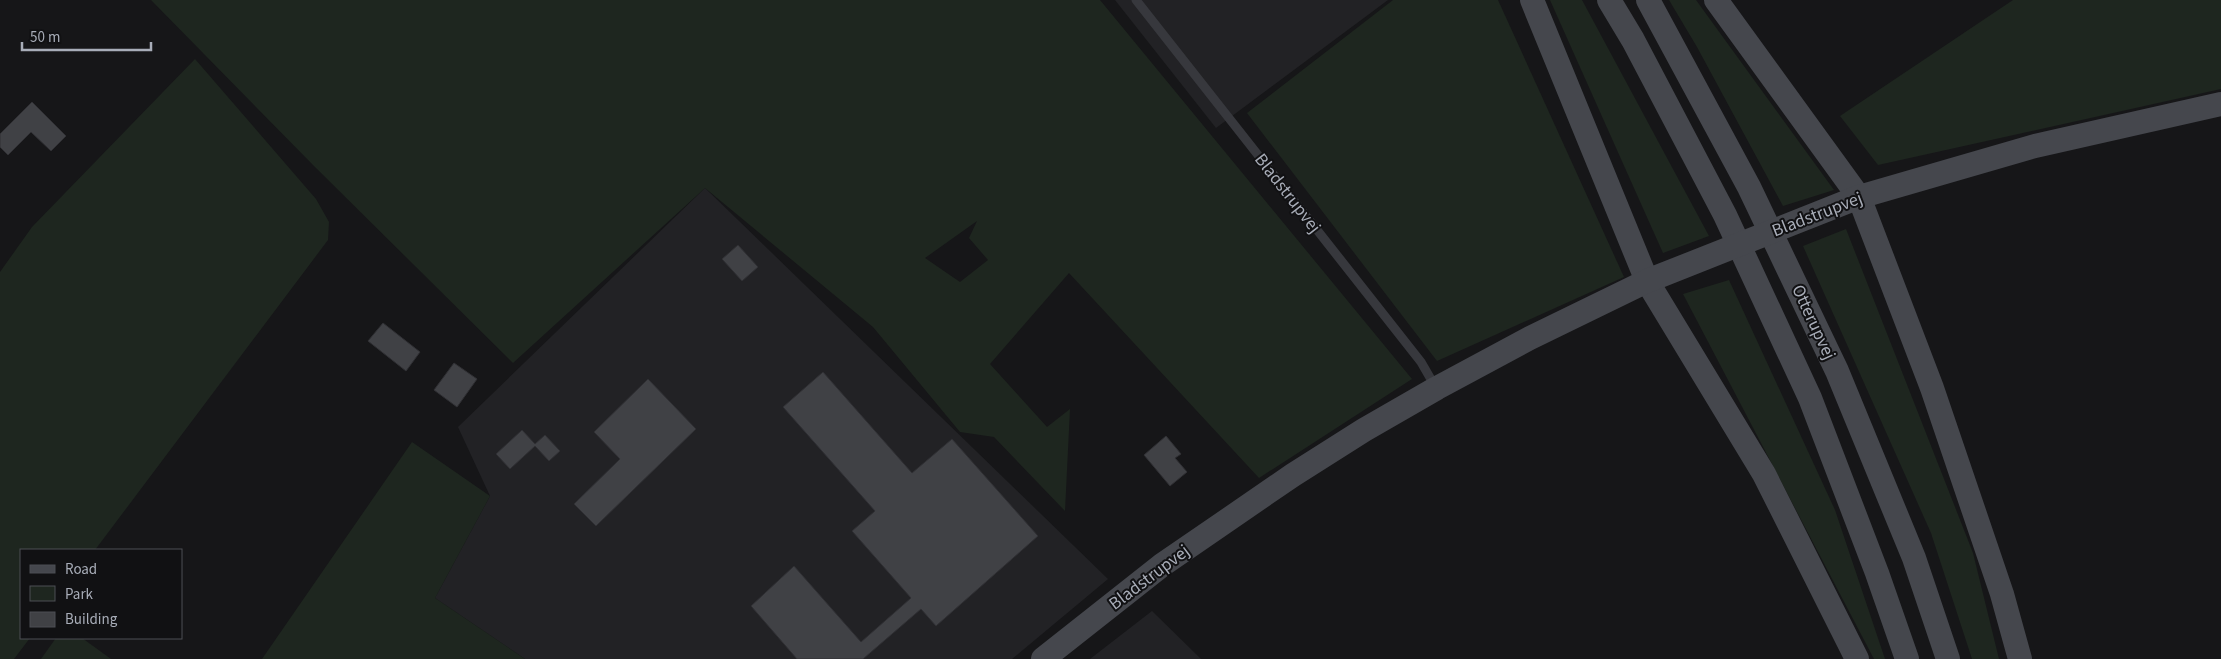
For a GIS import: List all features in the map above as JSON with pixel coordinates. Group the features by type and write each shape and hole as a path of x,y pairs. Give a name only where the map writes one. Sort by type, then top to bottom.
{"main road":[{"path":"1532,0 1647,281 1764,474 1857,659"},
{"name":"Otterupvej","path":"1609,0 1633,40 1725,215 1810,398 1877,573 1907,659"},
{"name":"Otterupvej","path":"1648,0 1749,186 1837,371 1914,558 1948,659"},
{"path":"1716,0 1860,197 1932,388 2002,594 2020,659"},
{"name":"Bladstrupvej","path":"1043,659 1162,565 1285,480 1364,430 1436,388 1530,338 1647,281 1860,197 2035,146 2221,104"}],"lane":[{"name":"Bladstrupvej","path":"1136,0 1422,362 1436,388"}],"shaded area":[{"path":"1115,0 1388,0 1216,128"},
{"path":"705,188 1108,579 1012,659 525,659 435,598 490,496 458,427"},
{"path":"1152,611 1201,659 1090,659"}],"green space":[{"path":"151,0 1100,0 1412,379 1259,478 1069,273 990,364 1047,427 1070,409 1065,511 994,437 960,432 873,327 705,188 513,363 313,165","holes":["977,221 969,238 988,260 960,282 925,258"]},
{"path":"1393,0 1498,0 1624,277 1437,361 1247,113"},
{"path":"1550,0 1582,0 1709,236 1663,253"},
{"path":"1669,0 1696,0 1834,190 1783,206 1697,47"},
{"path":"2013,0 2221,0 2221,89 1878,165 1840,116"},
{"path":"195,59 316,199 329,222 328,240 96,549 20,549 20,639 29,639 14,659 0,659 0,272 32,227"},
{"path":"1846,229 1973,553 1999,659 1972,659 1931,533 1803,246"},
{"path":"1729,280 1835,510 1885,659 1874,659 1683,294"},
{"path":"412,442 490,496 435,598 525,659 262,659"},
{"path":"55,639 83,639 111,659 41,659"}],"building":[{"path":"32,102 66,136 51,151 31,132 8,155 0,147 0,134"},
{"path":"738,245 758,267 742,281 722,259"},
{"path":"383,323 420,352 406,371 368,341"},
{"path":"454,363 477,379 457,407 434,390"},
{"path":"823,372 912,473 952,439 1038,536 936,626 921,609 863,659 797,659 751,606 794,566 861,642 911,598 852,531 875,511 783,407"},
{"path":"648,379 696,429 596,526 574,504 620,459 594,432"},
{"path":"522,430 535,444 545,435 560,451 549,461 535,446 510,469 496,454"},
{"path":"1166,436 1181,454 1175,458 1187,472 1170,486 1144,455"}]}
